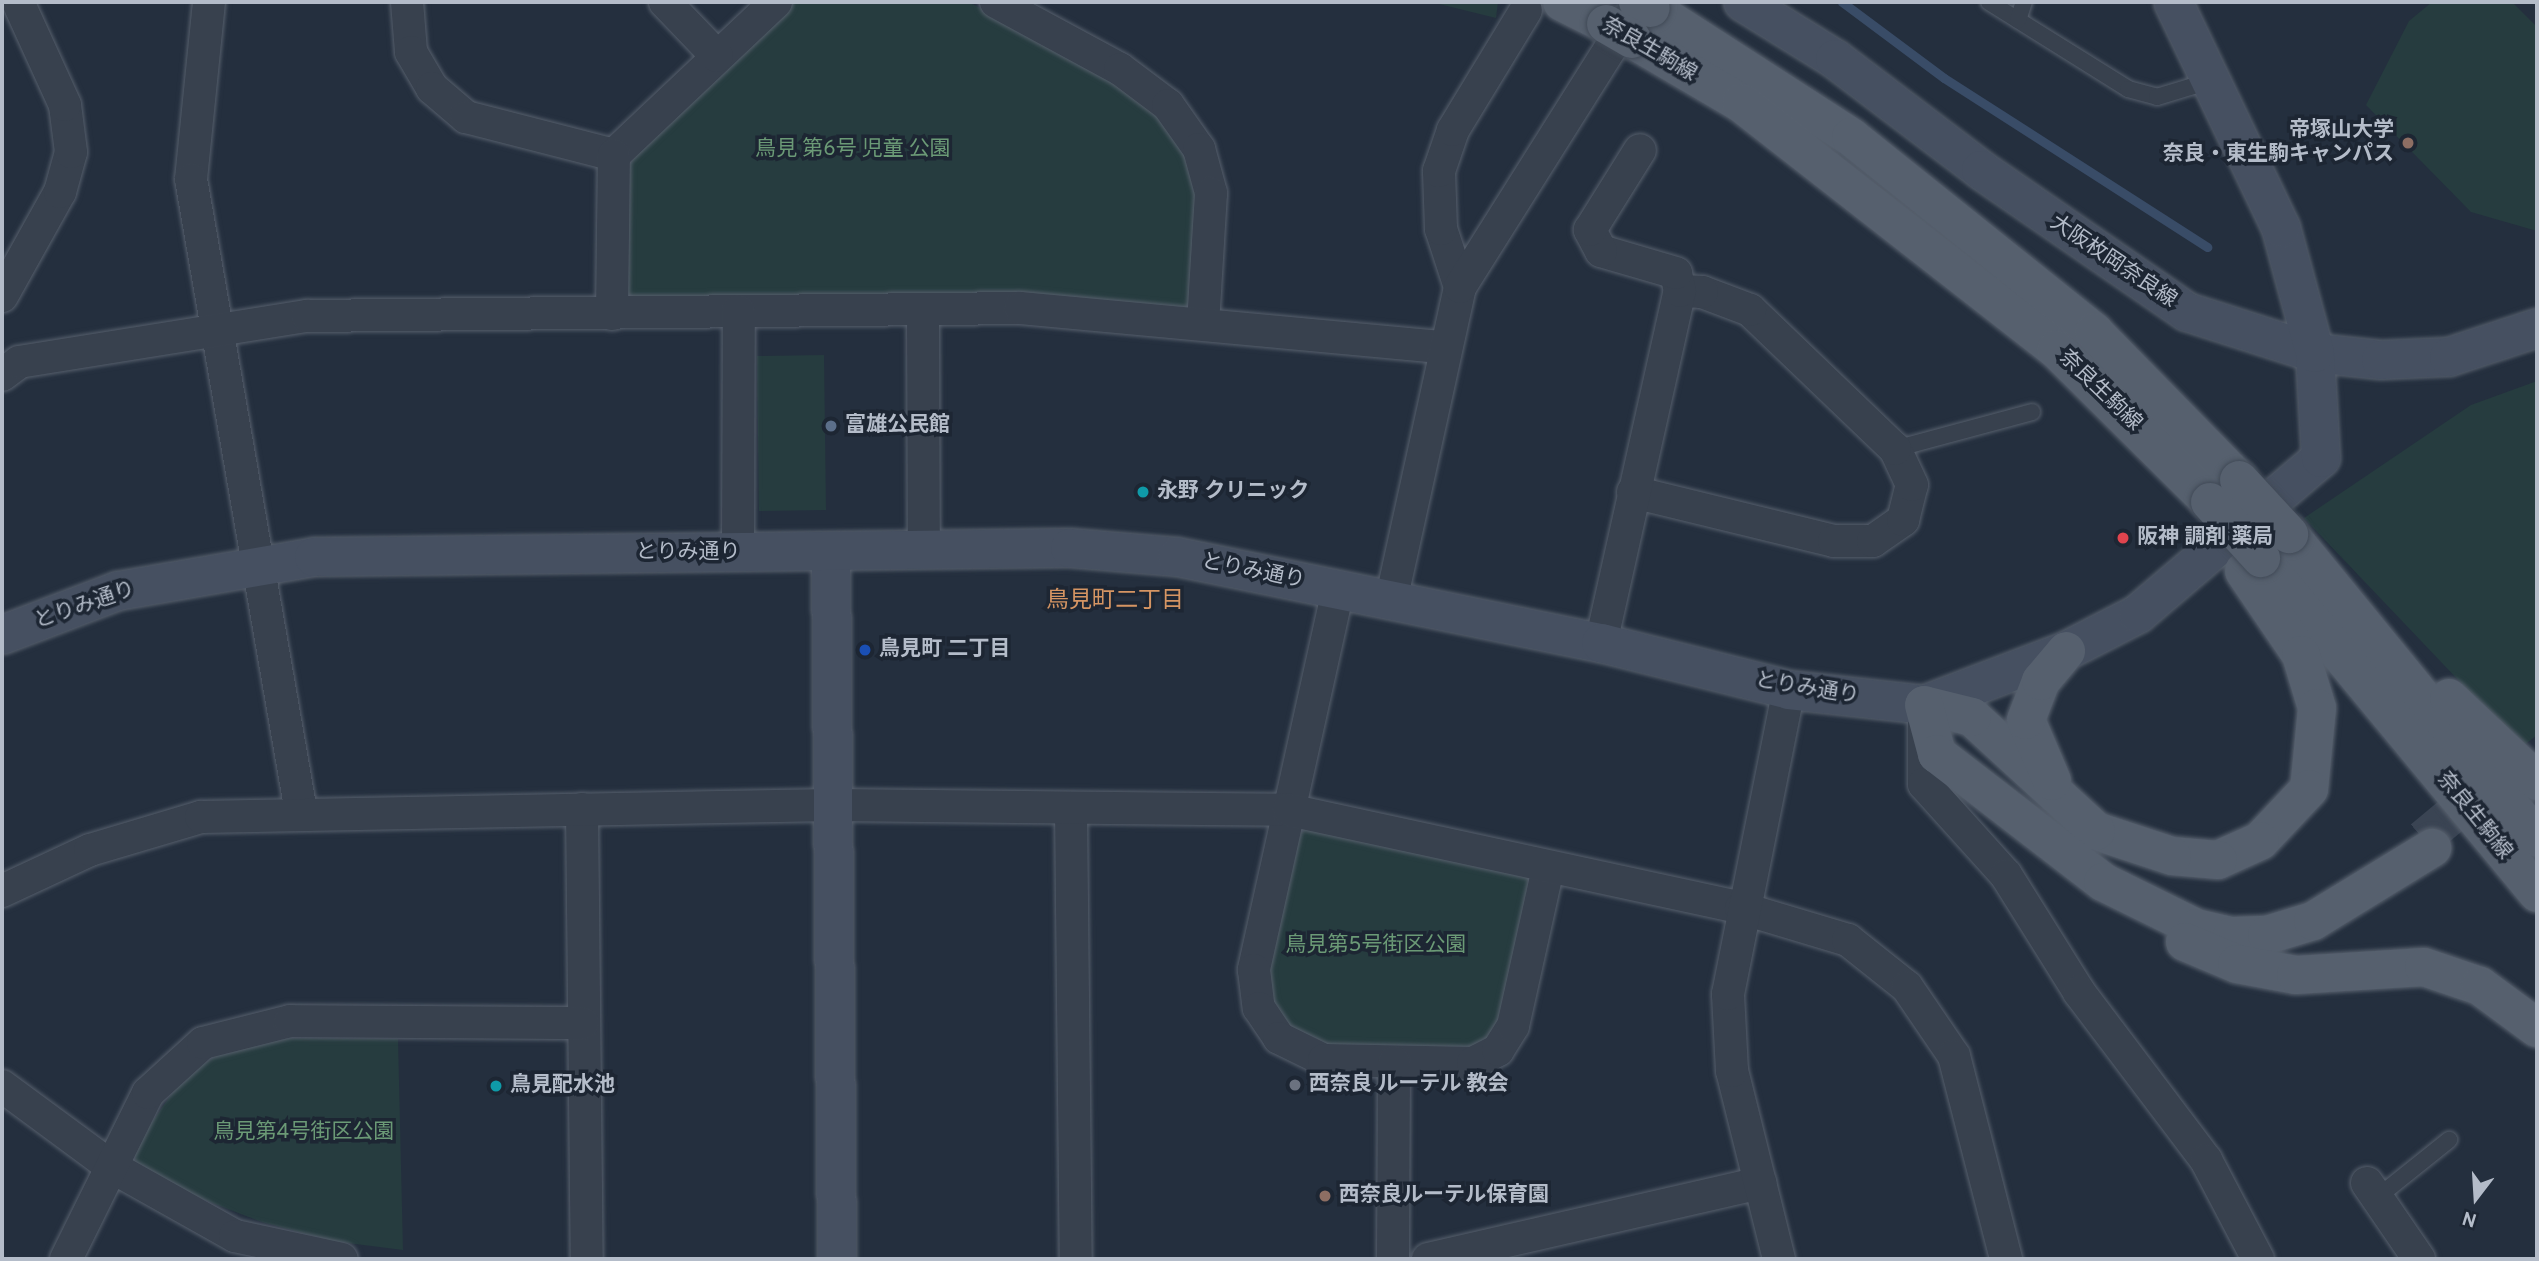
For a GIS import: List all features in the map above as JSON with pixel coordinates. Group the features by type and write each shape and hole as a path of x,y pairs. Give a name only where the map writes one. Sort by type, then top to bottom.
{"main road":[{"name":"奈良生駒線","path":"1544,6 1633,15 1851,137 2094,332 2215,499"},
{"name":"奈良生駒線","path":"1633,15 1741,103 2056,349 2215,499 2264,554 2537,838"},
{"path":"2215,499 2264,554 2534,759"},
{"name":"奈良生駒線","path":"2264,554 2537,893"},
{"path":"2066,651 2041,681 2026,720 2043,771 2096,831 2172,856 2218,860 2260,841 2309,789 2318,708 2264,554"},
{"path":"1924,705 1972,718 2160,887 2236,917 2298,911 2336,896 2428,844 2313,921 2266,935 2196,928 2103,882"},
{"path":"1924,705 1937,754 2103,882 2153,925 2236,964 2296,975 2424,967 2480,986 2537,1028"}],"street":[{"path":"2,296 60,192 71,152 65,105 18,2"},
{"path":"209,2 191,179 301,812"},
{"path":"407,2 411,52 432,88 466,117 614,155"},
{"path":"665,2 717,56"},
{"path":"612,314 614,155 776,2"},
{"path":"996,2 1120,69 1168,105 1199,149 1211,193 1203,323"},
{"name":"大阪枚岡奈良線","path":"1743,2 1835,59 2146,287 2250,336 2315,353 2381,360 2449,357 2537,328"},
{"path":"2173,2 2214,80 2281,228 2315,353"},
{"path":"1460,287 1441,229 1439,171 1453,130 1544,6"},
{"path":"1391,601 1443,347 1460,287 1633,15"},
{"path":"1601,643 1680,291 1676,273 1601,251 1590,230 1640,150"},
{"path":"1633,492 1834,541 1873,541 1903,520 1913,485 1895,449 1750,310 1702,292 1680,291"},
{"path":"2,375 19,362 307,316 1020,308 1443,347"},
{"path":"923,310 924,551"},
{"path":"738,552 739,311"},
{"name":"とりみ通り","path":"2,635 118,591 258,562 1070,548 1177,557 1601,643 1789,690 1924,705 2066,651 2138,614 2321,458 2315,353"},
{"path":"831,554 837,1259"},
{"path":"1338,590 1254,970 1259,1008 1279,1038 1324,1060 1473,1063 1498,1050 1513,1026 1548,868"},
{"path":"1779,1259 1732,1071 1728,994 1741,908 1789,690"},
{"path":"1924,705 1924,784 2006,875 2079,992 2206,1160 2258,1259"},
{"path":"2,891 90,850 201,817 301,812 833,805 1289,810 1741,908 1848,940 1907,987 1954,1056 2006,1259"},
{"path":"582,809 587,1259"},
{"path":"1071,809 1076,1259"},
{"path":"66,1259 148,1093 203,1042 290,1021 583,1023"},
{"path":"1393,1259 1394,1062"},
{"path":"2,1086 111,1167 235,1236 342,1259"},
{"path":"1428,1259 1760,1183"},
{"path":"2373,1189 2419,1259"}],"lane":[{"path":"1989,2 2128,89 2157,97 2214,80"},
{"path":"2018,20 2024,2"},
{"path":"1895,449 2032,412"},
{"path":"2373,1189 2449,1140"}],"green space":[{"name":"鳥見 第6号 児童 公園","path":"794,2 969,2 1127,89 1154,110 1184,149 1200,209 1193,300 1183,309 634,300 625,291 629,166 646,140"},
{"path":"1431,2 1498,2 1496,18"},
{"path":"2432,2 2512,2 2537,27 2537,231 2471,212 2366,105 2409,21"},
{"path":"824,355 826,510 759,511 757,356"},
{"path":"2537,381 2537,735 2522,747 2304,518 2471,405"},
{"name":"鳥見第5号街区公園","path":"1308,828 1525,874 1533,885 1494,1034 1475,1048 1328,1047 1286,1025 1274,1010 1268,969 1296,835"},
{"name":"鳥見第4号街区公園","path":"270,1038 398,1039 403,1250 332,1241 262,1222 194,1196 136,1162 133,1149 185,1075 224,1051"}],"waterway":[{"path":"1842,2 1944,78 2207,247"}],"tunnel":[{"path":"2423,839 2489,784"}],"place":[{"name":"帝塚山大学 奈良・東生駒キャンパス","path":"2408,143"},
{"name":"富雄公民館","path":"831,426"},
{"name":"永野 クリニック","path":"1143,492"},
{"name":"阪神 調剤 薬局","path":"2123,538"},
{"name":"鳥見町 二丁目","path":"865,650"},
{"name":"西奈良 ルーテル 教会","path":"1295,1085"},
{"name":"鳥見配水池","path":"496,1086"},
{"name":"西奈良ルーテル保育園","path":"1325,1196"}],"district":[{"name":"鳥見町二丁目","path":"1115,602"}]}
